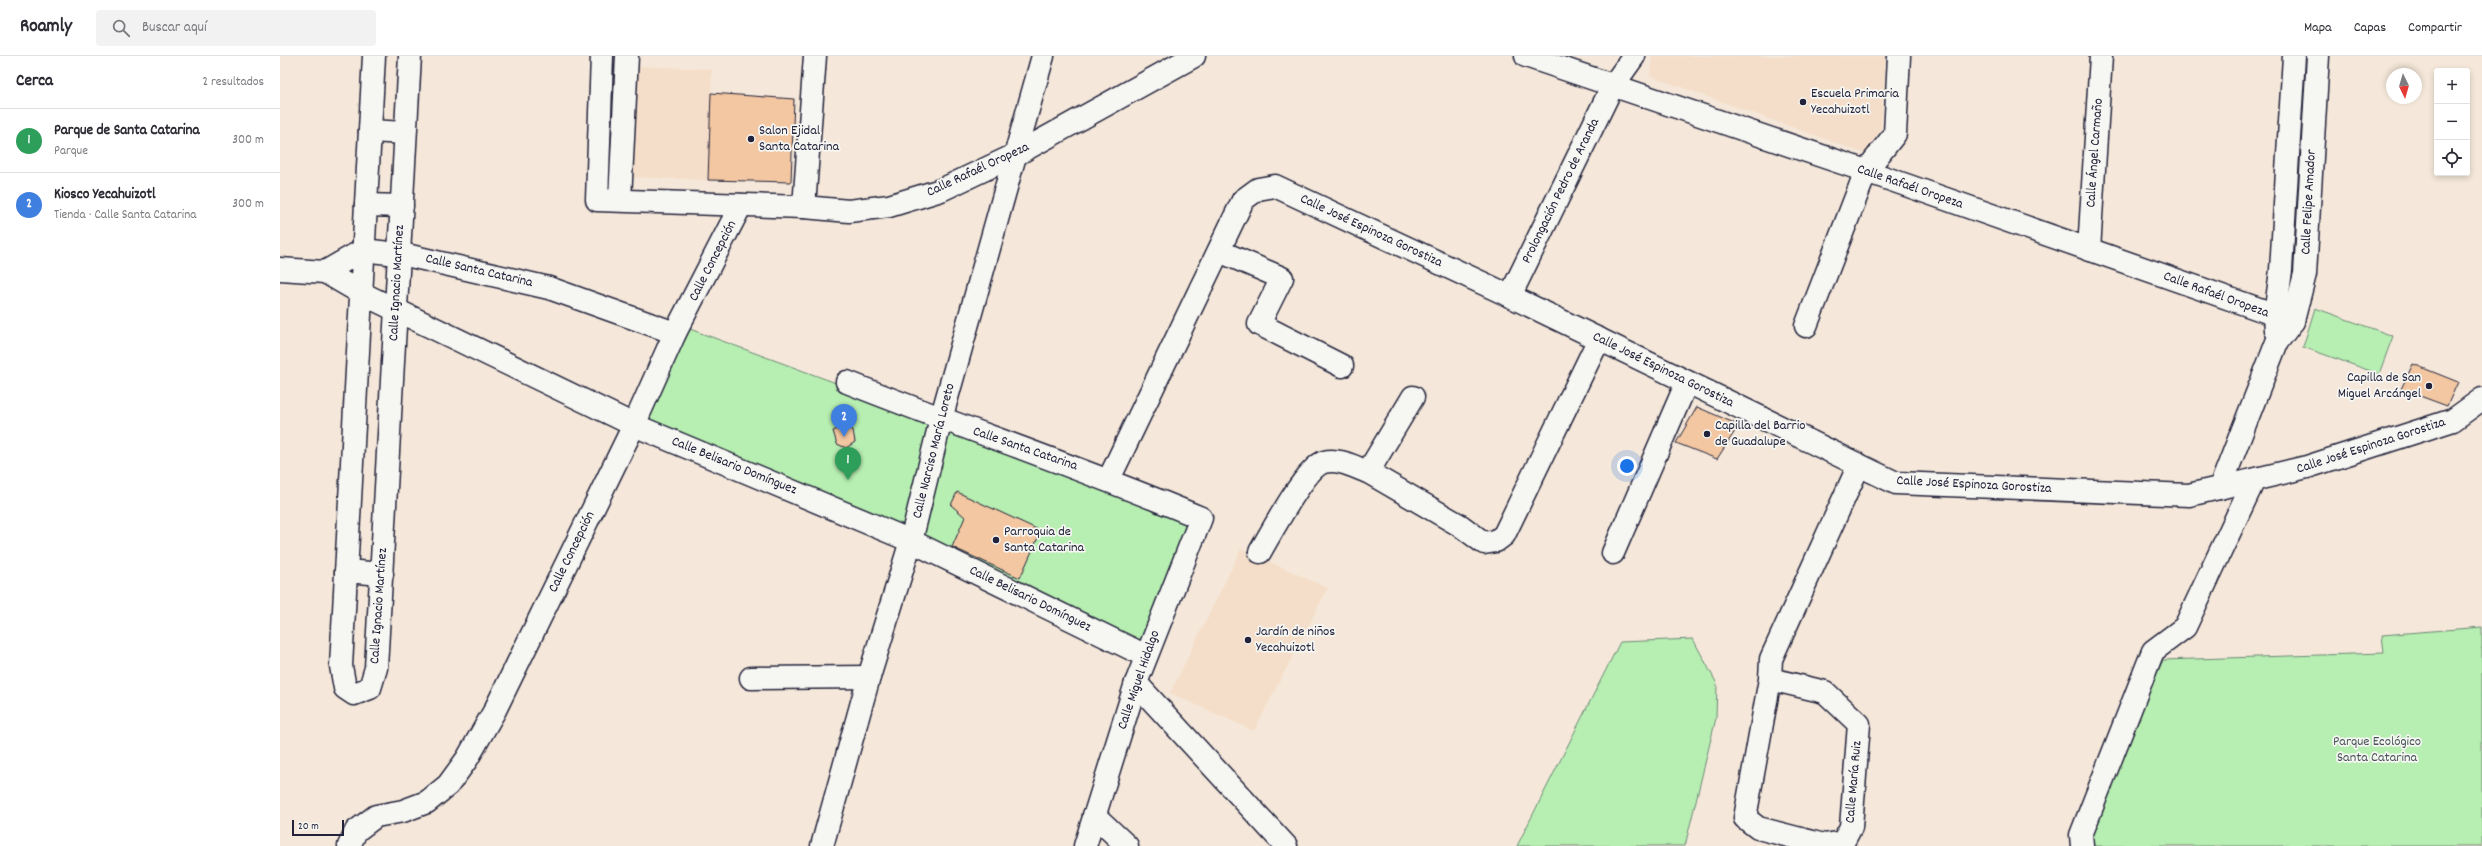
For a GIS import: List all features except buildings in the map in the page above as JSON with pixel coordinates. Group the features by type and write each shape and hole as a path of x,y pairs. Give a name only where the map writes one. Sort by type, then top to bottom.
{"street":[{"name":"Calle Ignacio Martínez","path":"374,56 341,666 345,688 354,694 370,688 376,668 410,56"},
{"name":"Calle Rafaél Oropeza","path":"602,56 597,200 804,207 848,211 889,206 941,190 1015,155 1194,56"},
{"path":"620,200 627,56"},
{"path":"804,207 815,56"},
{"name":"Calle Narciso María Loreto","path":"822,846 869,677 911,541 941,420 1043,56"},
{"name":"Calle Rafaél Oropeza","path":"1526,56 1612,87 1866,171 2284,318"},
{"name":"Prolongación Pedro de Aranda","path":"1510,296 1612,87 1634,56"},
{"path":"1806,326 1866,171 1895,134 1899,56"},
{"name":"Calle Ángel Carmaño","path":"2089,250 2101,56"},
{"name":"Calle Felipe Amador","path":"2284,318 2281,270 2294,56"},
{"name":"Calle Felipe Amador","path":"2220,488 2278,342 2284,318 2305,274 2318,56"},
{"path":"370,131 405,133"},
{"name":"Calle José Espinoza Gorostiza","path":"1109,479 1243,200 1258,189 1275,186 1510,296 1896,483 2189,495 2307,467 2453,420 2482,399"},
{"path":"366,205 402,206"},
{"name":"Calle Concepción","path":"349,846 356,831 376,816 403,811 427,802 448,786 467,759 495,710 634,425 675,333 741,205"},
{"path":"280,269 325,272 363,250"},
{"name":"Calle Santa Catarina","path":"363,250 398,254 550,288 675,333"},
{"path":"1219,251 1282,278 1260,324 1342,366"},
{"name":"Calle Belisario Domínguez","path":"325,272 396,310 634,425 911,541 1146,656"},
{"path":"1260,552 1309,473 1323,462 1338,461 1368,472 1461,526 1484,543 1496,541 1504,535 1599,339"},
{"name":"Calle Santa Catarina","path":"847,382 941,420 1109,479 1201,518"},
{"path":"1613,553 1687,382"},
{"path":"1368,472 1413,397"},
{"name":"Calle María Ruiz","path":"1770,679 1825,692 1859,724 1851,827 1843,842 1824,845 1758,828 1746,818 1770,679 1771,659 1859,465"},
{"path":"2082,846 2081,835 2153,651 2185,627 2254,480"},
{"name":"Calle Miguel Hidalgo","path":"1085,846 1136,683 1201,518"},
{"path":"346,571 382,574"},
{"path":"751,678 869,677"},
{"path":"1136,683 1286,846"},
{"path":"1094,815 1127,846"}],"shaded area":[{"name":"Escuela Primaria Yecahuizotl","path":"1652,56 1886,56 1881,129 1866,154 1650,76"},
{"path":"636,66 712,69 708,180 631,177"},
{"name":"Jardín de niños Yecahuizotl","path":"1241,549 1328,588 1254,731 1170,693"}],"green space":[{"path":"2315,308 2393,336 2379,374 2303,347"},
{"path":"679,325 939,421 906,540 632,418"},
{"path":"941,424 1201,518 1149,646 908,543"},
{"name":"Parque Ecológico Santa Catarina","path":"2482,627 2482,846 2085,846 2084,835 2163,660 2384,653 2382,635"},
{"path":"1693,639 1717,684 1716,718 1685,846 1517,846 1620,642"}],"place":[{"name":"Escuela Primaria Yecahuizotl","path":"1803,102"},
{"name":"Salon Ejidal Santa Catarina","path":"751,139"},
{"name":"Capilla de San Miguel Arcángel","path":"2429,386"},
{"name":"Capilla del Barrio de Guadalupe","path":"1707,434"},
{"name":"Kiosco Yecahuizotl","path":"844,437"},
{"name":"Parque de Santa Catarina","path":"848,480"},
{"name":"Parroquia de Santa Catarina","path":"996,540"},
{"name":"Jardín de niños Yecahuizotl","path":"1248,640"}]}
